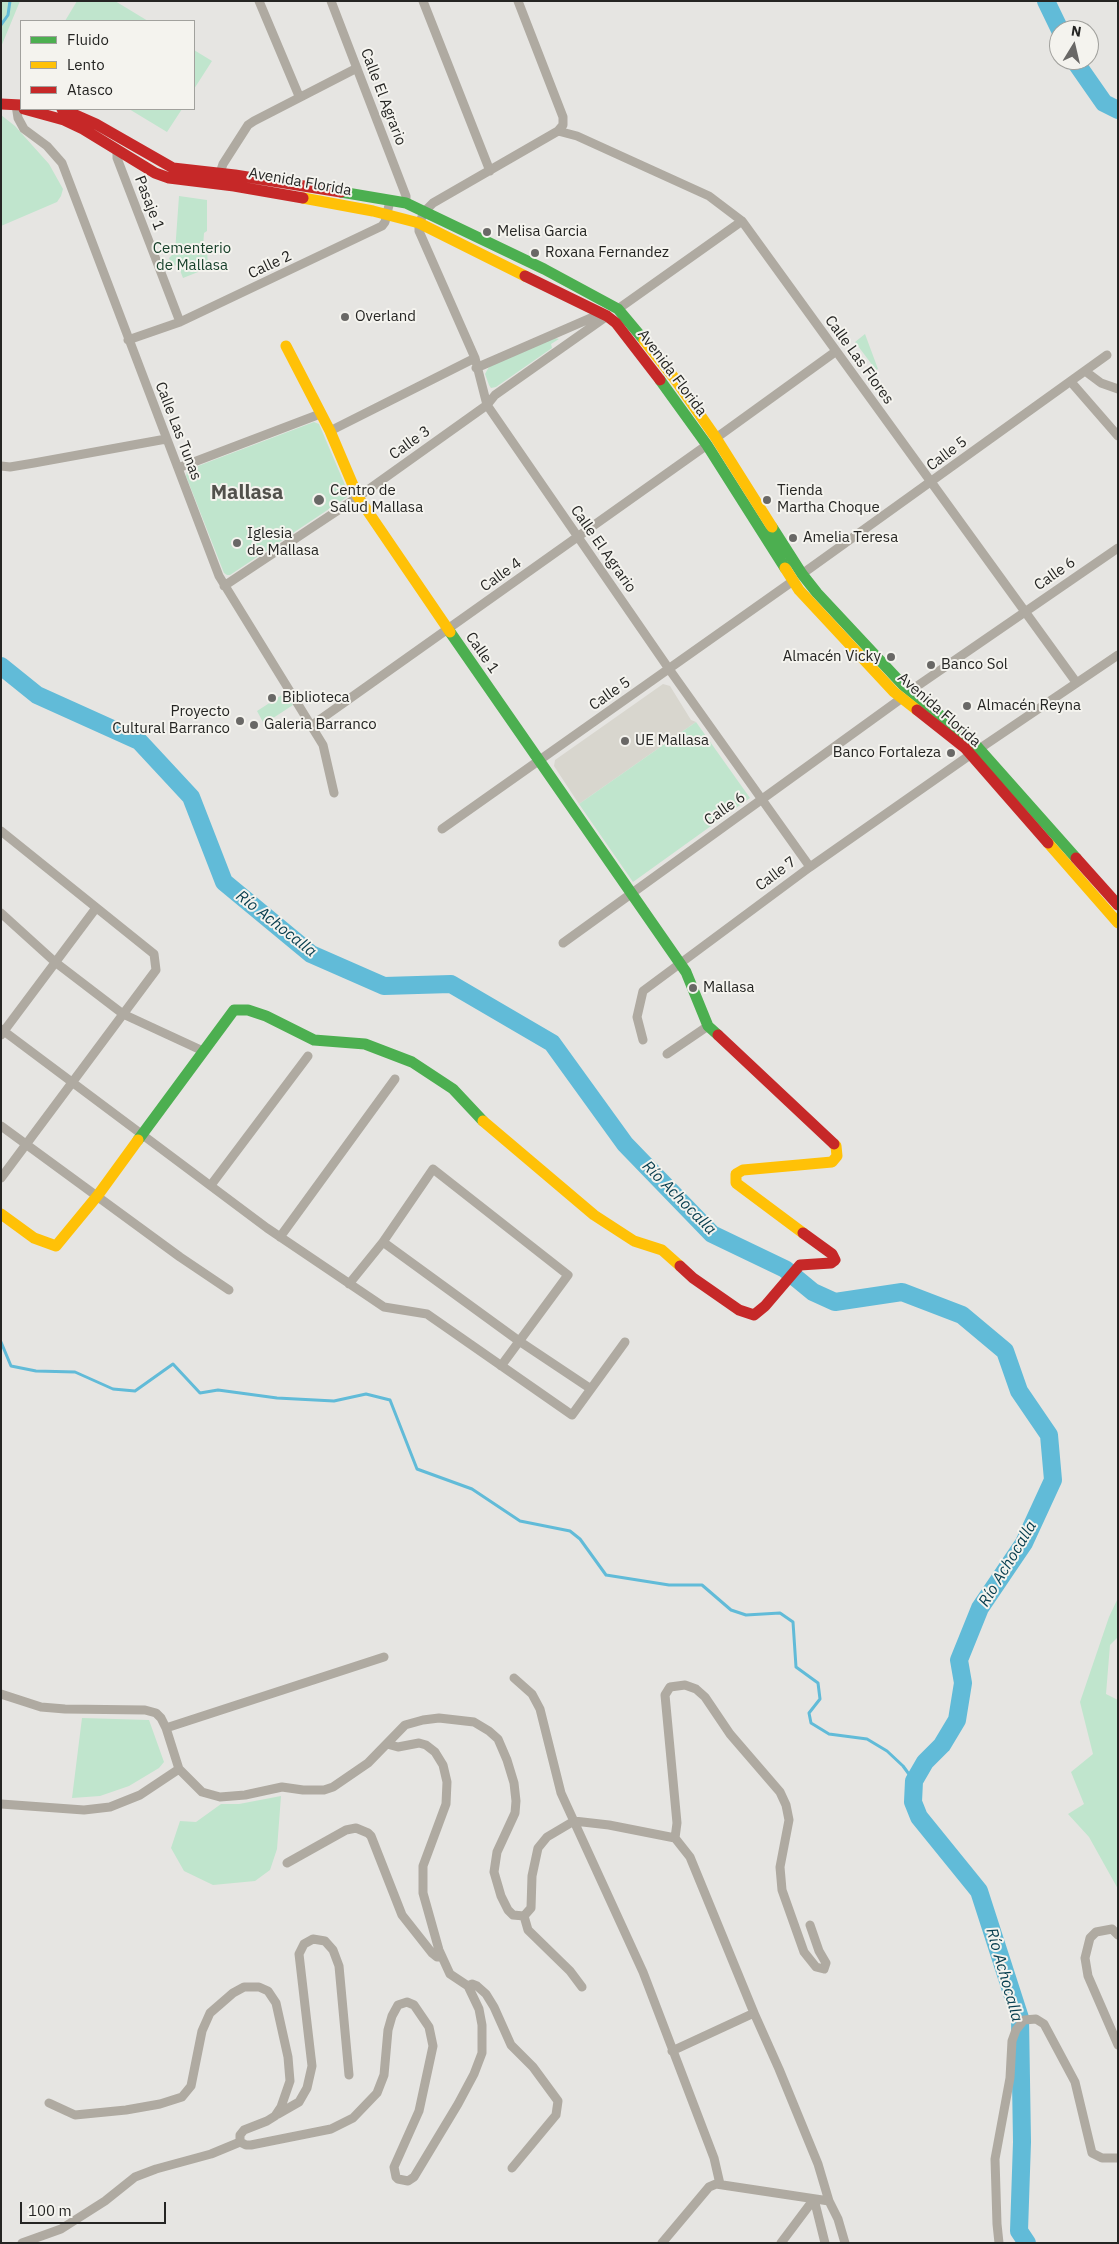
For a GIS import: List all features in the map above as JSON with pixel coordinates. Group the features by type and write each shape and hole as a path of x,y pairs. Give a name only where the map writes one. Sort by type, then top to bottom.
{"main road":[{"name":"Avenida Florida","path":"1,104 20,107"},
{"name":"Avenida Florida","path":"31,110 64,120 120,144"},
{"name":"Avenida Florida","path":"64,110 96,124 155,173 169,178 220,179 406,203 544,269 618,309 675,379 716,438 798,578"},
{"name":"Avenida Florida","path":"220,179 387,214 419,223 607,316 616,323 654,372 798,578 817,593 906,694 974,752 1118,905"},
{"path":"402,219 396,213 396,209 402,203 406,203"},
{"path":"607,316 618,309"},
{"name":"Calle 1","path":"286,346 330,431 358,496 538,761 686,972 708,1026"},
{"path":"706,445 716,438"},
{"name":"Avenida Florida","path":"974,752 1118,923"},
{"path":"1,1214 34,1238 56,1246 96,1196 234,1010 248,1010 266,1016 314,1040 365,1044 412,1062 453,1089 486,1124 594,1215 634,1241 662,1250 693,1278 739,1310 754,1315 765,1306 800,1265 831,1263 835,1258 736,1183 736,1174 743,1170 825,1164 836,1159 836,1146 708,1026"}],"street":[{"path":"259,1 300,96"},
{"name":"Calle El Agrario","path":"331,1 406,196 406,203"},
{"path":"423,1 490,171"},
{"path":"419,223 433,203 558,132 563,125 563,117 518,1"},
{"path":"220,179 222,164 248,125 300,96 357,68"},
{"name":"Calle Las Tunas","path":"20,110 18,118 24,129 47,146 62,163 128,340 224,586 323,745 334,793"},
{"name":"Calle Las Flores","path":"558,132 577,136 702,192 724,205 742,221 835,352 1076,682"},
{"name":"Pasaje 1","path":"120,144 117,158 180,322"},
{"path":"387,214 390,201"},
{"name":"Calle 2","path":"128,340 180,322 382,226 387,214"},
{"path":"618,309 742,221"},
{"name":"Calle El Agrario","path":"419,223 419,231 475,358 486,405 669,669 810,867"},
{"path":"476,368 591,318 607,316"},
{"name":"Calle 3","path":"224,586 358,496 486,405 495,395 607,316"},
{"path":"716,438 835,352"},
{"name":"Calle 5","path":"442,829 798,578 931,483 1017,418 1107,355"},
{"path":"330,431 475,358"},
{"path":"1085,371 1101,383 1118,389"},
{"path":"1071,382 1118,436"},
{"path":"178,468 320,414"},
{"path":"1,466 34,463 166,439"},
{"name":"Calle 4","path":"311,726 706,445"},
{"name":"Calle 6","path":"563,943 906,694 1118,548"},
{"name":"Calle 7","path":"643,1040 637,1017 643,991 810,867 974,752 1118,655"},
{"path":"1,831 154,954 156,970 1,1178"},
{"path":"96,908 2,1032 143,1133 280,1237 349,1284 384,1307 427,1314 572,1415 625,1342"},
{"path":"1,914 55,962 123,1014 203,1051"},
{"path":"667,1054 708,1026"},
{"path":"211,1185 308,1056"},
{"path":"280,1237 395,1079"},
{"path":"1,1126 180,1257 229,1290"},
{"path":"349,1284 383,1242 434,1170 568,1275 501,1366"},
{"path":"383,1242 519,1342 591,1388"},
{"path":"166,1728 384,1657"},
{"path":"514,1678 532,1694 540,1709 561,1793 643,1972 714,2158 720,2184"},
{"path":"675,1838 677,1823 666,1695 670,1687 685,1685 696,1688 705,1697 730,1734 780,1792 786,1805 789,1820 780,1867 782,1890 804,1952 816,1967 824,1970 826,1963 819,1951 810,1925"},
{"path":"1,1694 41,1707 145,1710 156,1713 166,1728 179,1770 202,1792 220,1798 282,1787 316,1791 332,1787 368,1763 406,1725 439,1718 474,1722 498,1739 507,1760 516,1801 515,1814 497,1852 494,1872 496,1884 508,1910 513,1915 524,1916 529,1912 532,1902 532,1876 538,1848 547,1837 574,1821 609,1825 675,1838 690,1856 818,2164 829,2201 838,2219 845,2243"},
{"path":"240,2142 246,2146 331,2129 353,2118 377,2093 381,2085 388,2030 392,2016 398,2005 407,2002 414,2005 429,2027 433,2046 419,2111 394,2167 398,2180 412,2179 458,2104 474,2074 482,2053 482,2025 478,2009 468,1986 450,1974 442,1958 423,1892 423,1866 446,1804 447,1782 443,1765 435,1752 426,1745 419,1743 395,1747 388,1744"},
{"path":"1,1804 84,1810 110,1807 140,1795 179,1770"},
{"path":"287,1863 346,1830 360,1829 368,1833 371,1836 402,1915 432,1953 442,1958"},
{"path":"524,1916 528,1930 570,1971 582,1987"},
{"path":"1118,1935 1112,1929 1096,1932 1090,1938 1085,1958 1088,1976 1118,2045"},
{"path":"240,2142 240,2135 244,2130 267,2122 299,2102 307,2088 312,2066 299,1954 304,1944 313,1939 325,1941 333,1950 339,1966 349,2075"},
{"path":"468,1986 472,1984 477,1986 486,1994 511,2045 533,2067 558,2101 556,2115 512,2168"},
{"path":"49,2103 75,2115 126,2110 160,2104 182,2097 191,2086 203,2026 210,2013 233,1993 251,1986 268,1991 276,2003 288,2057 290,2081 281,2107 275,2116"},
{"path":"672,2051 754,2013"},
{"path":"999,2243 995,2159 1010,2078 1012,2042 1016,2030 1024,2020 1031,2018 1041,2021 1049,2031 1076,2082 1092,2153 1102,2158 1118,2158"},
{"path":"22,2243 60,2229 105,2201 135,2177 156,2169 211,2154 240,2142"},
{"path":"662,2243 709,2187 716,2184 829,2201"},
{"path":"781,2243 814,2199"},
{"path":"814,2199 825,2243"}],"shaded area":[{"name":"UE Mallasa","path":"663,684 670,686 691,720 696,722 579,804 554,766 555,760"}],"green space":[{"path":"1,1 20,1 1,47"},
{"path":"77,1 115,1 146,20 66,20"},
{"path":"195,51 212,61 195,87"},
{"path":"131,110 181,110 167,132"},
{"path":"1,115 15,126 49,164 63,189 57,202 1,226"},
{"name":"Cementerio de Mallasa","path":"179,196 207,200 207,231 204,233 203,247 207,246 208,268 183,278 178,265 172,266 169,258 175,252"},
{"path":"865,334 878,369 876,370 855,342"},
{"path":"555,338 559,339 551,344 552,348 496,387 491,388 485,374 490,365"},
{"path":"314,422 319,424 348,492 347,497 230,575 227,575 224,573 186,476 187,472 190,469"},
{"path":"285,693 293,705 264,724 257,711"},
{"path":"696,722 750,798 633,882 579,804"},
{"path":"1118,1598 1118,1637 1110,1645 1106,1694 1118,1700 1118,1889 1089,1837 1068,1814 1084,1804 1071,1772 1093,1754 1080,1702 1109,1617"},
{"path":"82,1718 149,1720 164,1762 159,1768 129,1786 100,1796 72,1798"},
{"path":"281,1796 277,1849 270,1870 255,1881 213,1885 184,1871 171,1848 180,1821 196,1822 221,1804 239,1804"}],"waterway":[{"path":"1,25 8,15 10,1"},
{"path":"1046,1 1055,20"},
{"path":"1081,70 1104,103 1118,110"},
{"name":"Río Achocalla","path":"1,666 37,695 139,741 191,797 224,882 311,954 384,986 451,984 552,1043 625,1144 712,1234 785,1269 813,1292 835,1302 902,1292 962,1315 1005,1351 1019,1391 1049,1435 1053,1480 1024,1543 980,1608 959,1660 963,1683 957,1720 942,1745 925,1762 914,1781 913,1802 919,1817 979,1891 1020,2018 1022,2142 1019,2231 1027,2243"},
{"path":"1,1342 11,1366 36,1371 75,1372 113,1389 135,1391 173,1364 200,1393 218,1390 277,1398 334,1401 366,1394 390,1400 417,1469 472,1489 520,1521 570,1531 580,1539 606,1575 669,1585 702,1585 731,1610 746,1615 780,1613 793,1622 796,1667 818,1683 820,1699 809,1713 811,1723 829,1734 867,1739 887,1751 903,1766 914,1781"}],"traffic: fast":[{"path":"341,192 406,203 544,269 618,309 644,340"},
{"path":"660,380 707,445 785,568"},
{"path":"772,527 802,574 817,593 903,685 973,742 1076,858"},
{"path":"450,632 686,972 708,1026 718,1035"},
{"path":"138,1140 234,1010 248,1010 266,1016 314,1040 365,1044 412,1062 453,1089 483,1121"}],"traffic: slow":[{"path":"303,198 373,211 419,223 525,276"},
{"path":"644,340 675,379 716,438 772,527"},
{"path":"286,346 330,431 358,497 450,632"},
{"path":"785,568 799,590 894,692 917,710"},
{"path":"1048,843 1118,923"},
{"path":"483,1121 594,1215 634,1241 662,1250 680,1266"},
{"path":"1,1214 34,1238 56,1246 98,1195 138,1140"},
{"path":"803,1233 736,1183 736,1174 743,1170 832,1162 837,1156 834,1144"}],"traffic: jam":[{"path":"1,104 20,105"},
{"path":"28,110 64,120 83,129 155,173 169,178 234,186 303,198"},
{"path":"64,110 96,124 173,168 235,175 341,192"},
{"path":"525,276 607,316 616,323 660,380"},
{"path":"917,710 965,748 1048,843"},
{"path":"1076,858 1118,905"},
{"path":"718,1035 834,1144"},
{"path":"680,1266 693,1278 739,1310 754,1315 765,1306 800,1265 831,1263 835,1260 832,1254 803,1233"}],"place":[{"name":"Melisa Garcia","path":"487,232"},
{"name":"Roxana Fernandez","path":"535,253"},
{"name":"Overland","path":"345,317"},
{"name":"Centro de Salud Mallasa","path":"319,500"},
{"name":"Tienda Martha Choque","path":"767,500"},
{"name":"Amelia Teresa","path":"793,538"},
{"name":"Iglesia de Mallasa","path":"237,543"},
{"name":"Almacén Vicky","path":"891,657"},
{"name":"Banco Sol","path":"931,665"},
{"name":"Biblioteca","path":"272,698"},
{"name":"Almacén Reyna","path":"967,706"},
{"name":"Proyecto Cultural Barranco","path":"240,721"},
{"name":"Galeria Barranco","path":"254,725"},
{"name":"UE Mallasa","path":"625,741"},
{"name":"Banco Fortaleza","path":"951,753"},
{"name":"Mallasa","path":"693,988"}],"district":[{"name":"Mallasa","path":"247,493"}]}
